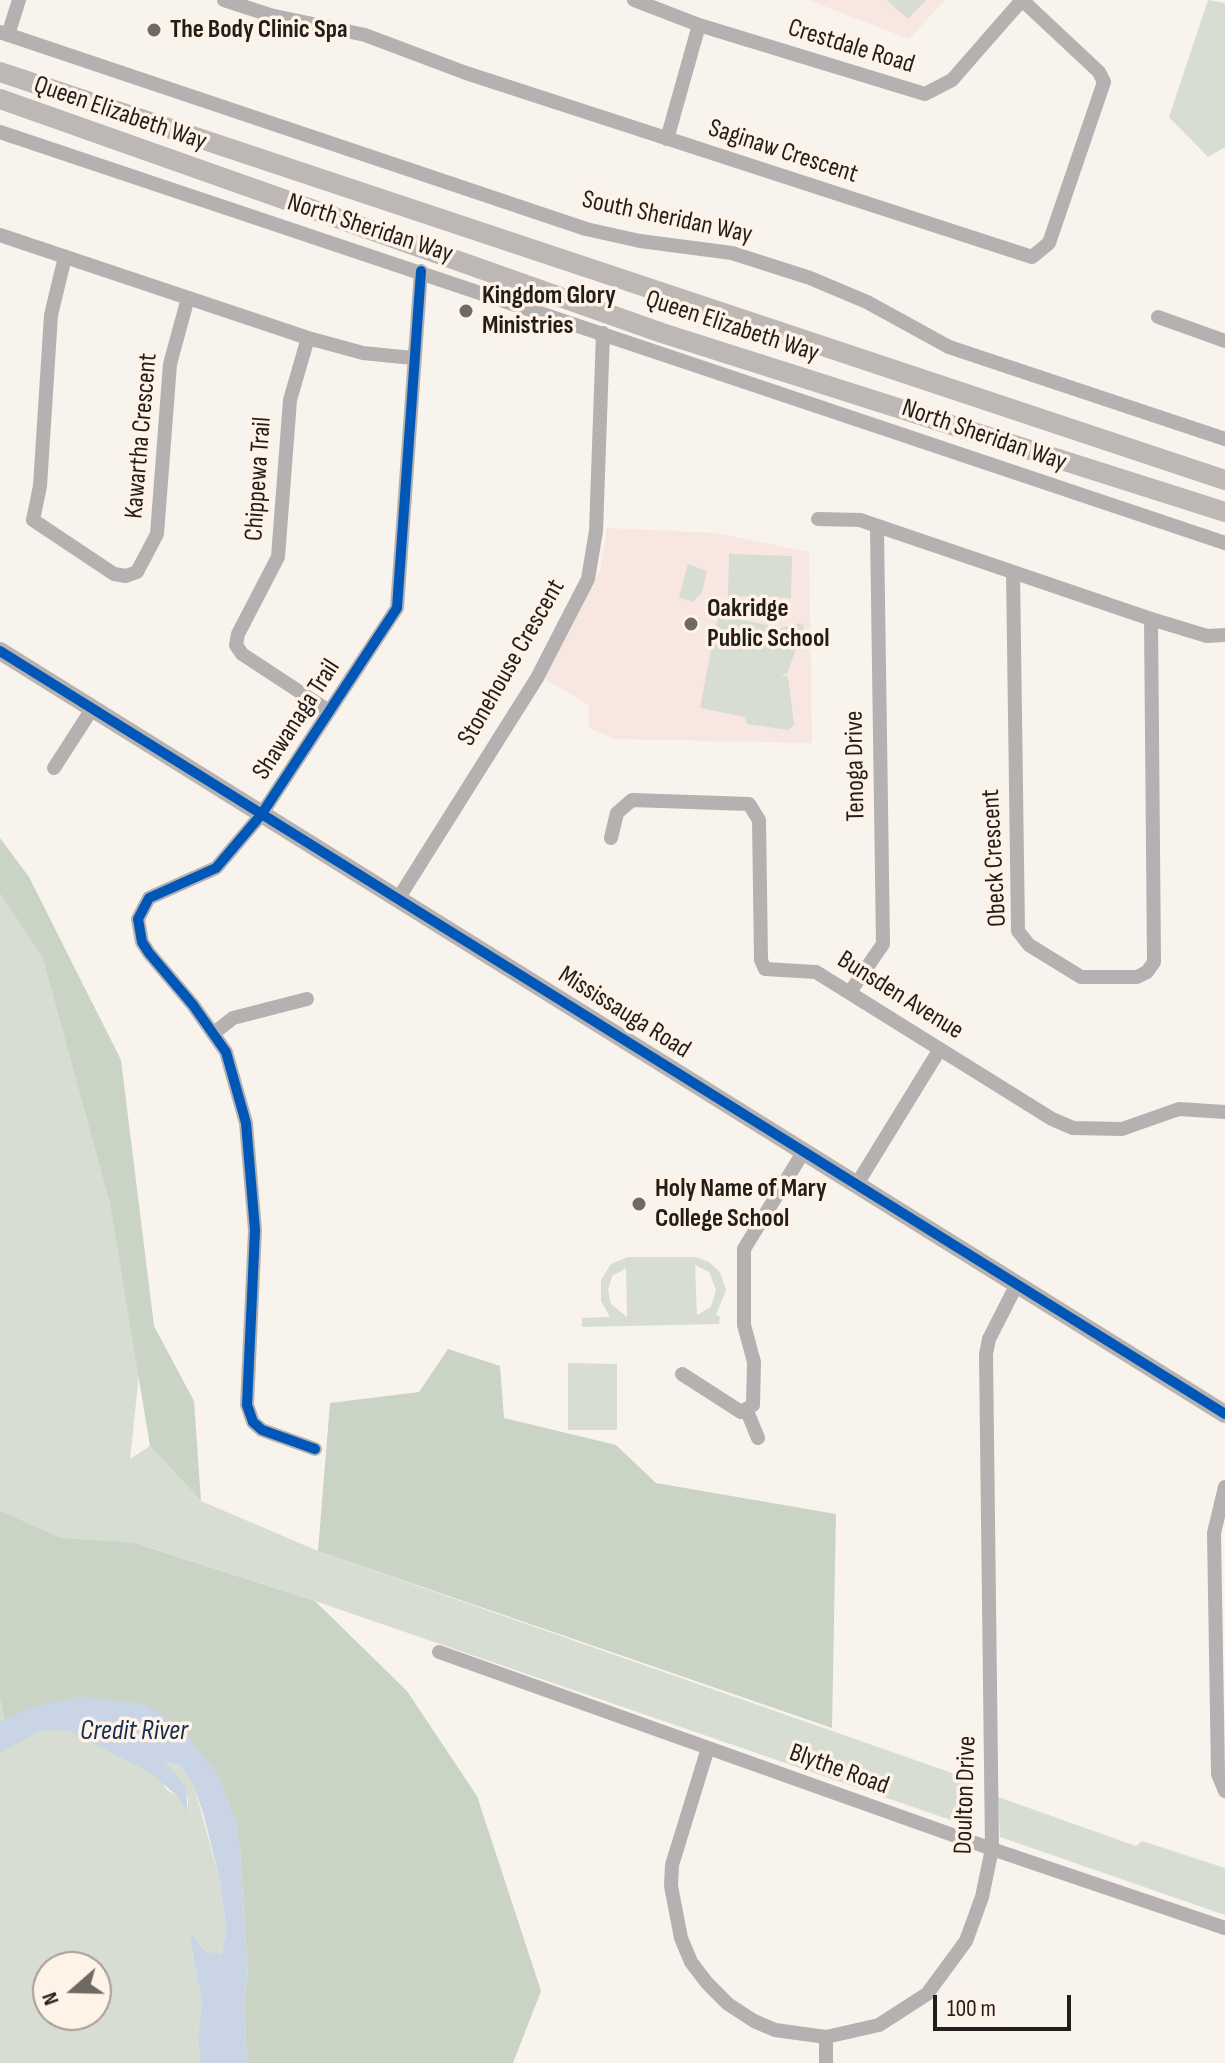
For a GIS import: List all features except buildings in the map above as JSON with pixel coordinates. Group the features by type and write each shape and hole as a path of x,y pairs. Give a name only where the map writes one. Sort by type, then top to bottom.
{"highway":[{"name":"Queen Elizabeth Way","path":"0,72 1225,480"},
{"name":"Queen Elizabeth Way","path":"0,99 662,333 1225,512"}],"main road":[{"name":"Mississauga Road","path":"0,651 1225,1414"}],"street":[{"path":"4,34 19,0"},
{"name":"Saginaw Crescent","path":"224,0 278,17 365,35 466,73 1032,257 1049,243 1104,82 1099,72 1022,0"},
{"name":"Crestdale Road","path":"634,0 699,25 925,94 952,80 1022,0"},
{"path":"667,139 699,25"},
{"name":"South Sheridan Way","path":"4,34 586,229 640,241 732,253 810,278 867,302 949,347 1225,439"},
{"name":"North Sheridan Way","path":"0,132 1225,543"},
{"path":"0,235 308,338 363,353 413,358"},
{"name":"Kawartha Crescent","path":"65,257 51,315 40,486 33,520 114,574 126,576 137,572 157,534 170,364 188,298"},
{"name":"Shawanaga Trail","path":"315,1449 262,1430 253,1422 247,1405 255,1230 240,1097 226,1052 149,953 142,942 138,919 149,898 216,868 261,815 397,608 421,271"},
{"path":"1158,317 1225,341"},
{"name":"Stonehouse Crescent","path":"398,899 537,678 588,579 596,531 603,333"},
{"name":"Chippewa Trail","path":"308,338 290,400 278,557 238,634 236,645 242,654 329,711"},
{"path":"818,519 860,520 1151,619 1207,636 1225,635"},
{"name":"Tenoga Drive","path":"850,992 883,944 877,528"},
{"name":"Obeck Crescent","path":"1013,572 1018,931 1029,945 1081,977 1137,977 1154,962 1151,619"},
{"path":"54,768 92,709"},
{"name":"Bunsden Avenue","path":"611,838 617,813 632,800 749,804 759,820 761,960 765,969 816,972 1073,1128 1122,1129 1179,1109 1225,1112"},
{"path":"214,1033 233,1018 307,999"},
{"path":"857,1184 940,1049"},
{"path":"747,1411 753,1405 754,1362 744,1325 744,1249 804,1151"},
{"name":"Doulton Drive","path":"708,1748 672,1865 674,1911 691,1962 728,2004 775,2030 826,2037 879,2025 927,1994 956,1958 970,1931 992,1849 986,1354 989,1339 1017,1284"},
{"path":"682,1374 732,1408 747,1411"},
{"path":"747,1411 758,1438"},
{"path":"1225,1487 1214,1533 1221,1605 1218,1774 1225,1791"},
{"name":"Blythe Road","path":"439,1652 992,1849 1225,1928"},
{"path":"826,2037 826,2063"}],"shaded area":[{"path":"808,0 945,0 909,39"},
{"path":"887,0 926,0 908,19"},
{"path":"1208,0 1225,3 1225,147 1208,157 1169,117"},
{"name":"Oakridge Public School","path":"607,528 717,533 809,552 812,743 615,739 589,728 589,705 545,679 600,570"},
{"path":"729,554 792,556 791,598 728,596"},
{"path":"688,564 707,571 702,592 693,602 679,597"},
{"path":"718,615 768,625 767,632 800,623 804,627 787,674 780,675 788,677 794,725 788,730 747,724 745,717 700,708"},
{"path":"0,878 63,964 143,1337 130,1459 150,1446 201,1501 318,1551 975,1781 974,1828 315,1601 145,1546 152,1763 166,1789 178,1797 188,1813 188,1798 164,1762 181,1766 195,1789 220,1881 226,1928 222,1954 205,1951 195,1937 190,1939 202,2005 198,2035 200,2063 0,2063"},
{"path":"628,1257 696,1257 709,1262 720,1272 726,1290 716,1315 720,1316 719,1324 582,1327 582,1318 610,1317 601,1301 601,1280 611,1264","holes":["695,1265 709,1272 716,1290 711,1307 697,1315","626,1268 627,1316 627,1317 611,1304 608,1290 612,1276"]},
{"path":"568,1363 617,1364 617,1430 568,1430"},
{"path":"998,1797 1136,1846 1142,1841 1225,1868 1225,1915 1000,1837"}],"green space":[{"path":"0,838 29,877 121,1060 154,1326 194,1401 201,1501 150,1446 110,1203 43,958 0,893"},
{"path":"448,1349 500,1366 504,1418 616,1445 656,1483 836,1514 832,1728 318,1551 330,1403 419,1392"},
{"path":"0,1511 61,1538 135,1543 315,1601 407,1691 477,1796 541,1991 513,2063 247,2063 244,1998 248,1977 240,1849 219,1776 27,1709 5,1720 0,1697"}],"water":[{"name":"Credit River","path":"80,1696 145,1704 183,1729 219,1776 237,1822 240,1849 248,1977 244,1998 247,2063 200,2063 198,2035 202,2005 190,1938 194,1936 205,1951 222,1954 226,1928 220,1881 204,1816 195,1789 181,1766 165,1762 186,1787 188,1815 178,1797 151,1773 67,1730 40,1731 0,1753 0,1722 27,1709"}],"cycle path":[{"path":"315,1449 262,1430 253,1422 247,1405 255,1230 246,1123 226,1052 193,1005 149,953 142,942 138,919 149,898 216,868 261,815 397,608 421,271"},
{"path":"0,651 1225,1414"}],"place":[{"name":"The Body Clinic Spa","path":"154,30"},
{"name":"Kingdom Glory Ministries","path":"466,311"},
{"name":"Oakridge Public School","path":"691,624"},
{"name":"Holy Name of Mary College School","path":"639,1204"}]}
